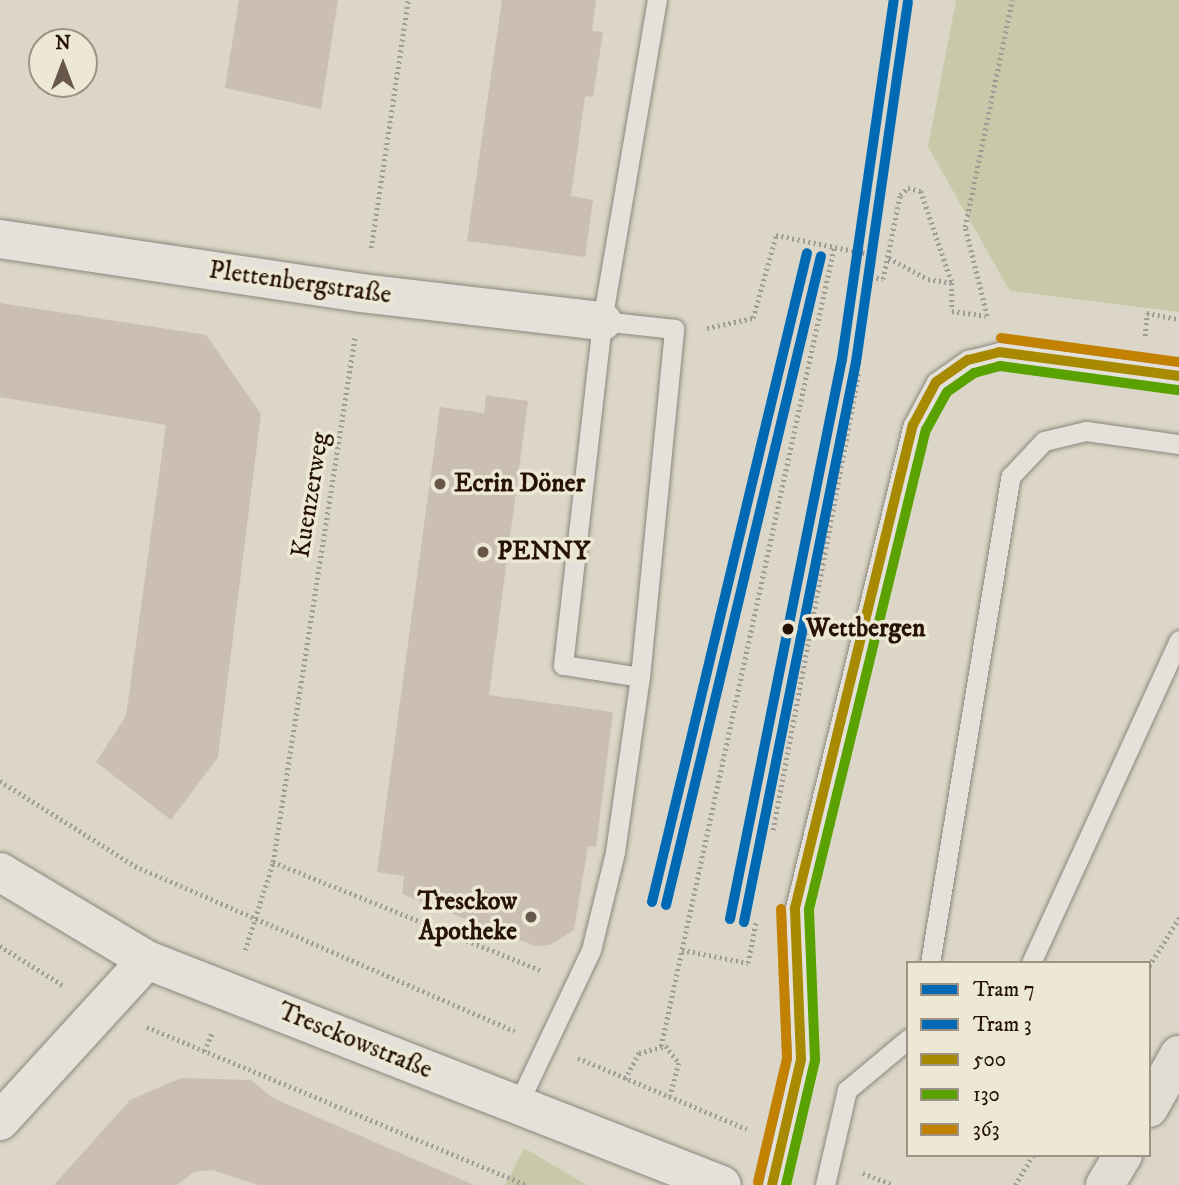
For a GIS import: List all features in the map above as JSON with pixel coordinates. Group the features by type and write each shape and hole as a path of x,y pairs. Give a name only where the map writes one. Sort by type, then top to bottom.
{"main road":[{"path":"1151,1104 1179,1055"},
{"path":"1105,1185 1122,1157"}],"street":[{"name":"Plettenbergstraße","path":"0,239 362,293 602,321"},
{"name":"Tresckowstraße","path":"0,872 147,960 722,1185"},
{"path":"0,1121 147,960"}],"lane":[{"path":"640,677 563,665 602,321 657,0"},
{"path":"517,1107 544,1044 577,984 591,950 615,852 640,677 674,328 602,321"},
{"path":"772,1185 801,1059 795,908 913,425 936,382 968,360 999,352 1179,376"},
{"path":"930,961 1011,476 1044,441 1086,431 1179,444"},
{"path":"1032,961 1179,640"},
{"path":"825,1185 847,1090 906,1041"}],"path":[{"name":"Kuenzerweg","path":"231,991 273,862 408,0"},
{"path":"674,328 717,328 753,318 776,235 874,255 871,277 883,279 900,195 908,188 922,191 952,282 952,311 987,316 965,227 1012,0"},
{"path":"661,1046 834,247"},
{"path":"889,258 928,279 952,282"},
{"path":"1144,339 1147,313 1179,319"},
{"path":"771,846 859,371"},
{"path":"0,781 135,866 625,1079 783,1143"},
{"path":"273,862 577,984"},
{"path":"682,950 748,963 758,914"},
{"path":"1151,963 1179,918"},
{"path":"0,946 104,1009 527,1185"},
{"path":"625,1079 639,1053 661,1046"},
{"path":"661,1046 679,1063 670,1096"},
{"path":"1015,1185 1032,1157"},
{"path":"831,1160 892,1185"}],"green space":[{"path":"956,0 1179,0 1179,312 1010,291 928,147"},
{"path":"524,1148 587,1185 505,1185"}],"building":[{"path":"239,0 338,0 321,109 225,88"},
{"path":"502,0 596,0 592,31 603,32 593,97 585,96 571,196 593,200 585,257 467,241"},
{"path":"0,303 206,335 261,414 218,757 171,820 96,762 126,716 166,425 0,397"},
{"path":"486,395 528,401 489,695 613,712 596,847 588,846 574,930 550,945 535,946 402,894 404,876 377,872 440,407 484,413"},
{"path":"181,1078 251,1080 273,1098 474,1185 258,1185 212,1170 194,1172 177,1185 54,1185 130,1100"}],"tram line":[{"name":"7","path":"730,919 842,359 894,0"},
{"name":"3","path":"744,922 856,362 908,2"},
{"name":"7","path":"652,902 807,253"},
{"name":"3","path":"666,905 821,256"}],"transit line":[{"name":"363","path":"1001,338 1179,362"},
{"name":"500","path":"772,1185 801,1059 795,908 913,425 936,382 968,360 999,352 1179,376"},
{"name":"130","path":"786,1185 815,1060 809,909 926,430 947,392 974,373 1000,366 1177,390"},
{"name":"363","path":"758,1182 787,1058 781,909"}],"place":[{"name":"Ecrin Döner","path":"440,484"},
{"name":"PENNY","path":"483,552"},
{"name":"Wettbergen","path":"788,629"},
{"name":"Tresckow Apotheke","path":"531,917"}]}
